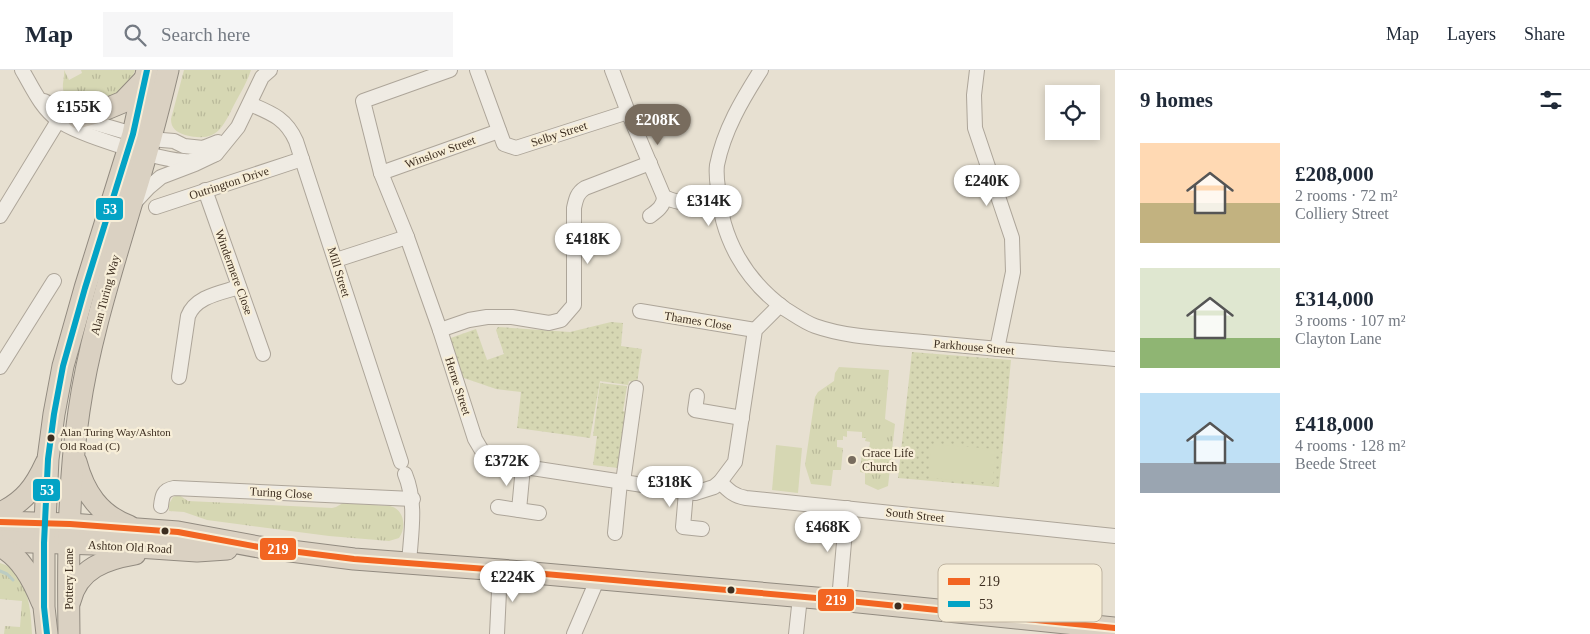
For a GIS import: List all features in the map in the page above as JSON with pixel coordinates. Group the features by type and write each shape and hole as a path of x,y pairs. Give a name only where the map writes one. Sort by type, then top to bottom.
{"highway":[{"name":"Alan Turing Way","path":"57,534 48,459 63,366 85,288 168,70"},
{"name":"Alan Turing Way","path":"57,534 90,358 114,260 130,208 140,143 146,74"},
{"path":"68,119 99,112 123,102 146,74"},
{"path":"56,634 55,584 62,456 78,372 90,358"},
{"path":"74,450 82,479 93,502 111,517 135,529"},
{"path":"0,513 26,497 41,475 48,459"},
{"name":"Ashton Old Road","path":"0,522 57,534 160,549 197,551 260,547"},
{"name":"Ashton Old Road","path":"0,542 57,534 135,529 178,532 260,547 354,559 598,578 938,610"},
{"name":"Pottery Lane","path":"57,534 69,605 69,634"},
{"name":"Pottery Lane","path":"47,634 44,607 57,534"},
{"path":"0,546 13,555 22,565 36,587 44,607"},
{"path":"69,605 74,587 86,572 96,565 121,556 160,549"},
{"name":"Ashton Old Road","path":"1056,622 1115,628"}],"street":[{"path":"22,70 39,99 68,119 190,161 216,154"},
{"path":"130,208 149,186 161,177 216,154 238,127 262,77 270,70"},
{"path":"418,75 450,70"},
{"path":"476,70 499,131"},
{"path":"612,70 664,197 660,209 650,216"},
{"name":"Parkhouse Street","path":"761,70 744,97 724,136 716,168 719,201 724,226 739,260 764,292 799,318 813,325 843,334 997,350 1115,359"},
{"path":"977,70 974,95 975,128 1012,238 1013,272 997,350"},
{"name":"Herne Street","path":"418,75 363,101 382,173 440,330 475,439 480,450 489,460 686,492 704,491 720,482 736,462 755,330"},
{"path":"39,99 68,119 84,133 140,143 174,142 184,146 204,148 229,138"},
{"name":"Mill Street","path":"250,104 269,112 291,130 411,488 412,499"},
{"name":"Selby Street","path":"499,131 504,144 516,148 628,112"},
{"path":"0,216 68,119"},
{"name":"Winslow Street","path":"382,173 499,131"},
{"name":"Outrington Drive","path":"156,207 302,159"},
{"path":"440,330 469,320 487,317 550,323 561,320 574,305 574,208 576,198 580,191 585,188 650,163"},
{"name":"Windermere Close","path":"205,190 263,354"},
{"path":"664,197 675,202 687,204 719,201"},
{"path":"336,260 407,237"},
{"path":"0,367 54,280"},
{"path":"179,377 188,316 191,309 200,300 239,287"},
{"path":"755,330 780,305"},
{"name":"Thames Close","path":"640,311 755,330"},
{"path":"615,533 636,388"},
{"path":"697,396 695,410 742,418"},
{"path":"519,510 524,467"},
{"name":"South Street","path":"720,482 737,497 1115,536"},
{"name":"Turing Close","path":"161,506 163,493 174,488 412,499"},
{"path":"686,492 683,527 702,529"},
{"path":"409,563 412,499"},
{"path":"498,507 539,512"},
{"path":"839,600 847,508"},
{"path":"497,634 500,570"},
{"path":"574,634 598,578"},
{"path":"796,634 800,597"}],"green space":[{"path":"64,70 69,80 82,73 81,70 135,70 130,80 115,94 105,98 84,99 64,92"},
{"path":"184,70 251,70 226,121 217,132 211,135 196,137 185,135 177,131 172,125 171,119"},
{"path":"611,322 623,323 621,346 642,349 637,383 629,381 628,385 600,381 590,438 517,428 521,392 496,389 461,377 448,339 476,329 487,360 504,354 496,330 498,327 570,332"},
{"path":"912,352 1011,360 999,487 898,478"},
{"path":"839,367 889,370 885,419 895,424 888,486 878,490 865,484 865,473 860,472 862,450 869,450 870,442 865,441 866,438 862,438 862,432 847,431 847,437 843,436 843,440 837,440 837,447 843,448 841,470 833,470 831,486 811,484 805,465 815,397 818,392 834,381 835,373"},
{"path":"600,383 627,386 623,411 626,412 618,468 593,465 597,436 593,436"},
{"path":"931,444 995,449 993,483 929,478"},
{"path":"776,445 802,448 798,493 772,490"},
{"path":"179,495 188,501 332,508 343,503 390,506 395,508 401,515 403,529 399,538 389,541 329,536 207,520 184,512 169,511 169,504 173,497"},
{"path":"0,563 9,567 22,582 29,603 32,634 4,634 5,626 20,627 22,601 0,599"}],"waterway":[{"path":"0,571 7,574 13,580"}],"transit line":[{"name":"53","path":"47,634 44,607 44,543 48,459 54,414 63,366 133,134 147,70"},
{"name":"219","path":"0,522 70,524 178,532 259,547 354,559 500,570 938,610"},
{"name":"219","path":"1056,622 1115,628"}],"place":[{"name":"Alan Turing Way/Ashton Old Road (C)","path":"51,438"},
{"name":"Grace Life Church","path":"852,460"}]}
